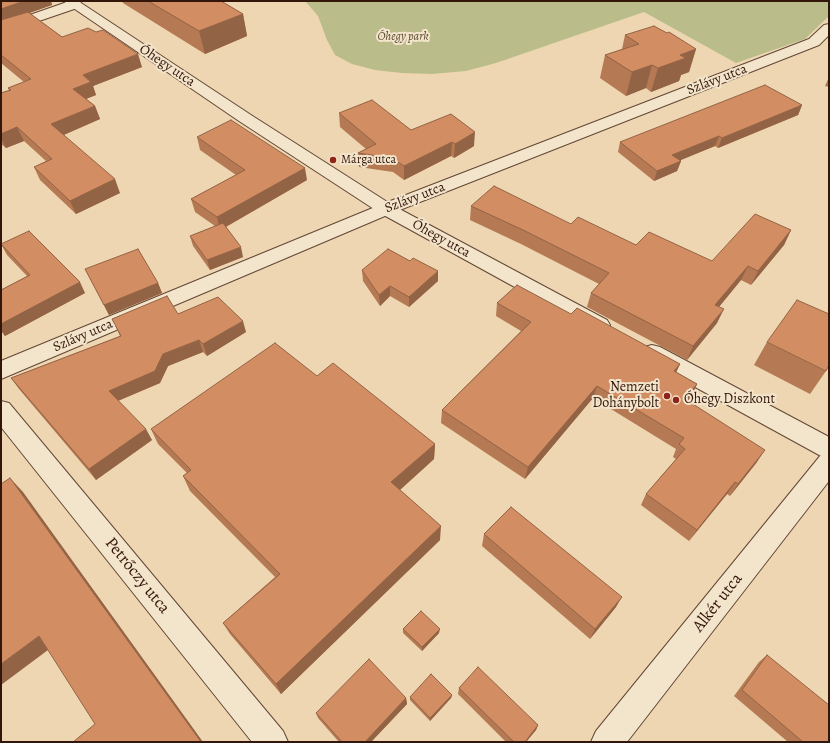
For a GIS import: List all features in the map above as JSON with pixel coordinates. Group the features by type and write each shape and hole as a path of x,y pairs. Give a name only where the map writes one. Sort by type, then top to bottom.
{"street":[{"path":"1,30 73,2"},
{"name":"Óhegy utca","path":"73,2 245,118 386,209 618,335"},
{"name":"Szlávy utca","path":"1,370 386,209 814,42 829,28"},
{"path":"814,42 829,48"},
{"path":"639,346 829,449"},
{"name":"Petrőczy utca","path":"1,410 272,742"},
{"name":"Alkér utca","path":"607,742 829,463"}],"path":[{"path":"465,1 489,1"}],"green space":[{"name":"Óhegy park","path":"305,1 829,1 829,16 805,39 736,63 644,12 496,63 466,71 432,74 375,70 352,64 335,55 327,40 318,16"}],"building":[{"path":"1,1 24,1 1,9"},
{"path":"148,1 221,1 243,14 199,31"},
{"path":"28,12 62,37 88,28 96,32 103,30 138,54 83,75 91,82 73,89 95,106 51,124 115,179 70,201 34,167 52,159 17,127 1,134 1,93 11,90 8,88 31,79 1,55 1,20"},
{"path":"654,26 667,33 669,32 696,49 680,55 686,58 658,68 652,65 632,72 605,55 639,44 625,35"},
{"path":"765,85 802,105 722,138 719,136 672,155 681,161 657,171 620,142"},
{"path":"372,100 411,130 451,114 475,132 455,144 452,142 404,166 392,158 358,153 376,144 339,113"},
{"path":"231,120 305,168 217,217 191,199 245,170 197,137"},
{"path":"494,186 571,224 578,217 636,245 649,232 712,261 755,214 791,230 758,271 748,266 715,305 724,309 693,346 591,293 609,273 471,206"},
{"path":"223,223 241,247 207,260 190,236"},
{"path":"29,231 80,282 1,324 1,290 30,275 1,244"},
{"path":"138,249 158,283 104,305 85,269"},
{"path":"388,249 410,261 413,258 438,271 409,297 390,286 379,295 362,270"},
{"path":"517,285 571,314 577,308 680,364 674,371 697,384 685,399 765,450 738,484 735,482 697,530 646,494 685,449 679,444 684,438 597,386 528,467 442,410 531,322 497,303"},
{"path":"167,296 178,314 218,297 243,321 203,344 199,340 163,354 155,371 109,391 146,429 89,469 11,378 121,336 112,319"},
{"path":"797,300 829,314 829,365 826,371 767,342"},
{"path":"275,343 317,376 333,363 435,444 391,482 441,526 276,684 223,623 280,574 183,476 191,470 151,429"},
{"path":"10,478 201,742 73,742 95,724 39,636 1,664 1,484"},
{"path":"511,507 622,597 595,629 484,534"},
{"path":"421,611 440,629 422,647 403,629"},
{"path":"767,655 829,705 829,742 803,742 742,690"},
{"path":"369,659 406,698 365,742 342,742 316,713"},
{"path":"478,667 538,725 525,742 514,742 459,688"},
{"path":"431,674 452,695 430,718 410,697"}],"place":[{"name":"Márga utca","path":"333,160"},
{"name":"Nemzeti Dohánybolt","path":"667,396"},
{"name":"Óhegy Diszkont","path":"676,400"}]}
